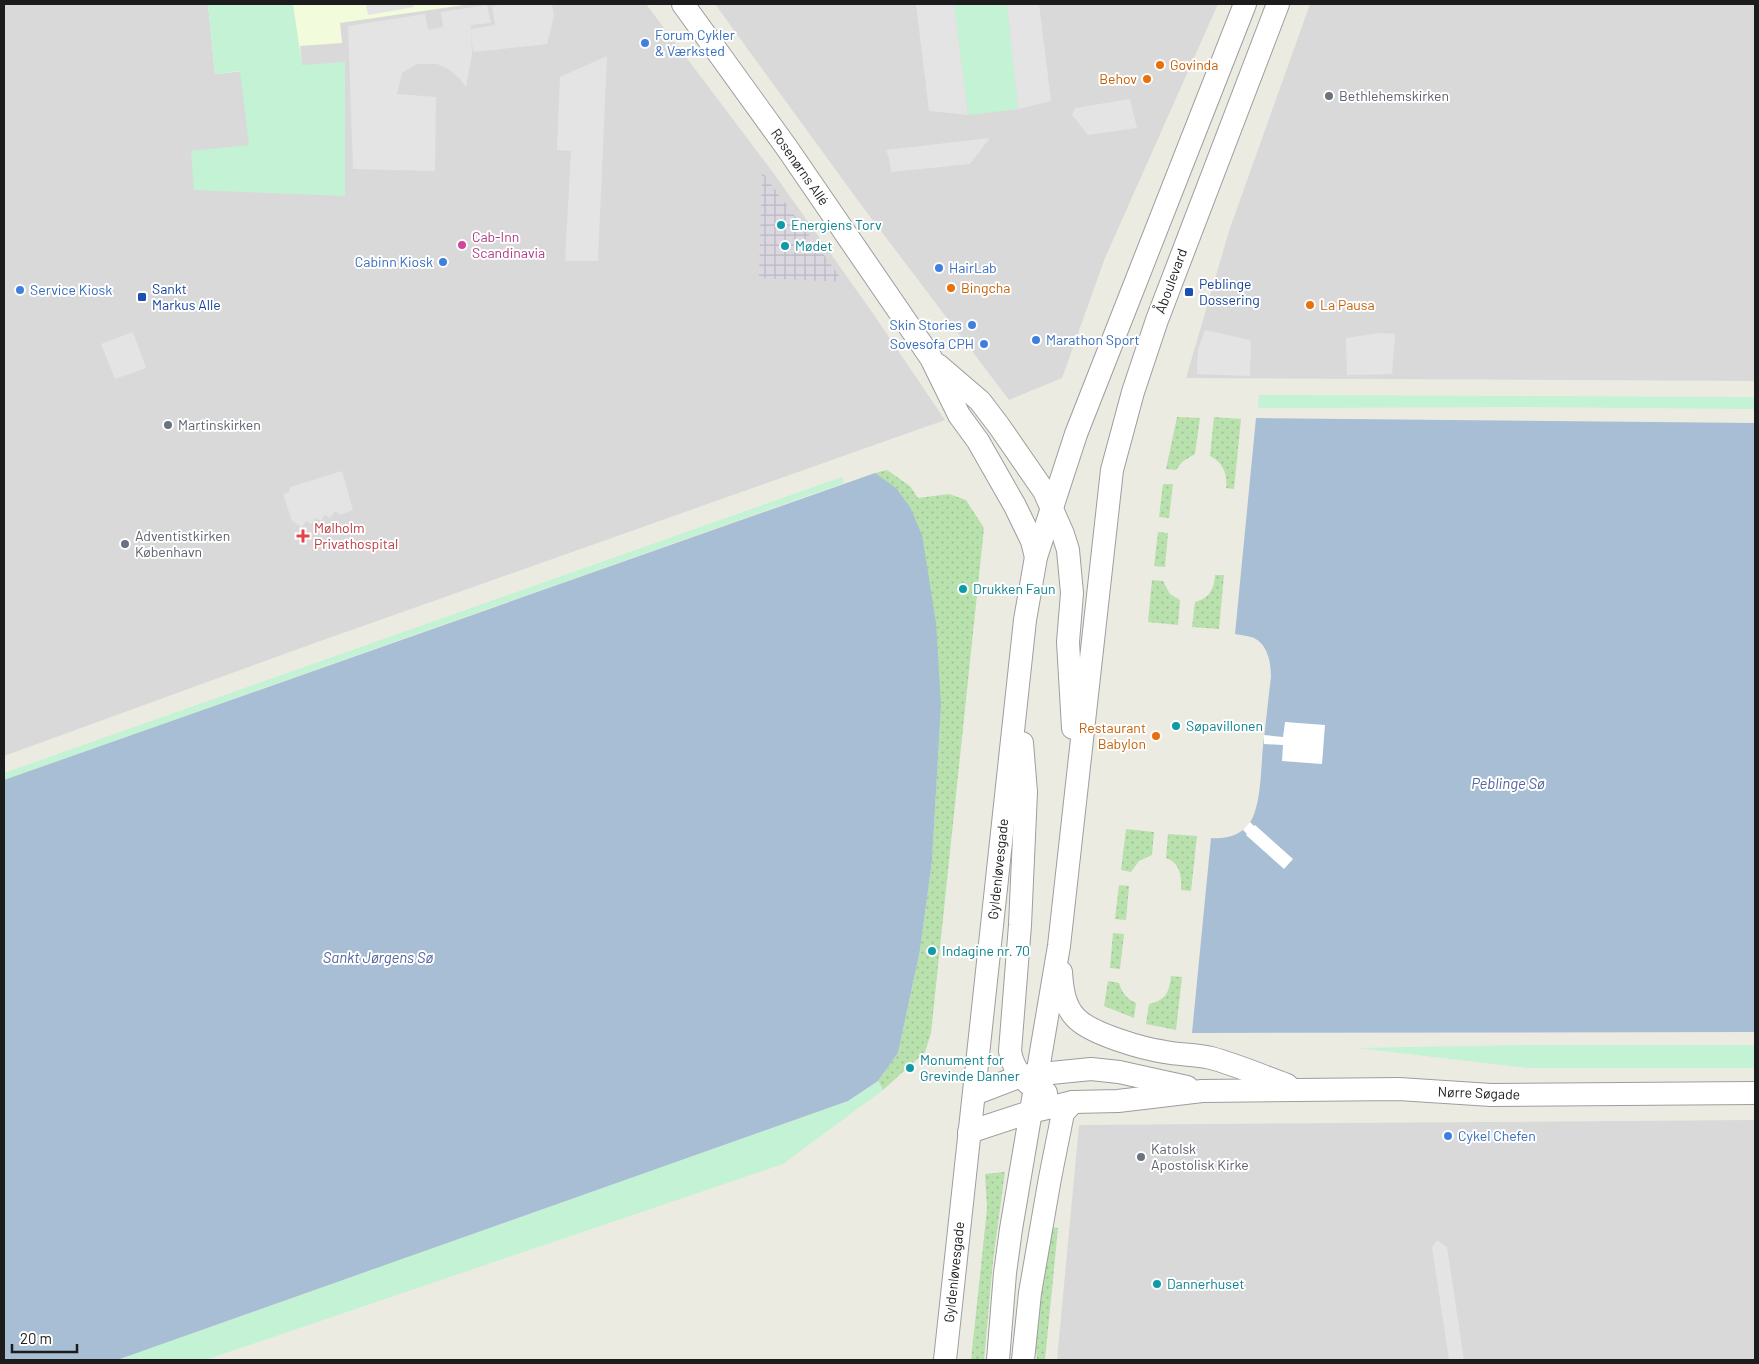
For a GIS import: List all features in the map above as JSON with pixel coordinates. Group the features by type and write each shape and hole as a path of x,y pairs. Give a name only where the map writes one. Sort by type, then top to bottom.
{"street":[{"name":"Rosenørns Allé","path":"683,4 787,148 931,358 959,415 978,441 1015,506 1032,541 1036,557"},
{"path":"1052,506 1076,434 1246,4"},
{"name":"Åboulevard","path":"1076,799 1112,470 1133,392 1180,256 1278,4"},
{"name":"Rosenørns Allé","path":"931,358 980,401 1029,469 1052,506 1068,550 1072,593 1068,642 1076,799"},
{"name":"Gyldenløvesgade","path":"944,1360 1025,620 1036,557 1052,506"},
{"path":"1018,684 1026,792 1020,925 1010,1051 1012,1060 1031,1080 1073,1102 1063,1113 1050,1178 1030,1293 1023,1360"},
{"path":"998,1360 1008,1247 1030,1112 1031,1080 1059,946 1076,799"},
{"path":"1059,946 1063,994 1076,1018 1090,1028 1129,1043 1164,1052 1210,1057 1301,1089"},
{"name":"Nørre Søgade","path":"974,1094 1031,1080 1091,1069 1119,1072 1202,1091"},
{"name":"Nørre Søgade","path":"970,1132 1030,1112 1073,1102 1118,1101 1202,1091 1399,1089 1491,1095 1755,1094"}],"shaded area":[{"path":"4,4 646,4 772,171 872,312 945,420 312,644 4,756"},
{"path":"208,4 471,4 340,23 342,43 300,46 302,65 215,74"},
{"path":"208,4 293,4 302,65 345,62 345,196 194,190 191,151 249,145 240,71 215,74"},
{"path":"366,4 413,4 414,7 368,15"},
{"path":"504,4 552,4 554,16 547,44 473,52 471,30 472,54 466,87 450,70 437,64 417,64 402,73 397,94 436,97 435,171 353,169 348,26 425,14 428,30 443,27 441,12 487,5 491,23 471,25 471,29 495,25 492,6"},
{"path":"715,4 1218,4 1105,258 1062,378 1009,400 859,202"},
{"path":"916,4 954,4 968,115 929,111"},
{"path":"954,4 1007,4 1018,109 968,115"},
{"path":"1007,4 1039,4 1051,101 1018,109"},
{"path":"1310,4 1755,4 1755,381 1186,378 1229,231"},
{"path":"607,56 598,261 565,261 571,151 557,150 560,77"},
{"path":"1130,99 1137,128 1088,135 1072,115 1075,108"},
{"path":"990,138 970,164 891,172 886,150"},
{"name":"Energiens Torv","path":"762,172 844,282 759,278"},
{"path":"1205,330 1250,340 1250,376 1197,374 1198,349"},
{"path":"133,332 146,368 115,379 101,344"},
{"path":"1380,333 1395,334 1392,374 1347,375 1346,338"},
{"path":"1259,395 1755,397 1755,409 1523,407 1258,408"},
{"path":"342,471 353,510 340,515 335,511 330,518 325,515 321,521 316,518 311,524 306,521 302,527 292,521 283,494 289,492 290,487"},
{"path":"842,477 844,483 4,780 4,773"},
{"path":"1530,1045 1755,1045 1755,1068 1528,1068 1357,1048"},
{"path":"878,1081 883,1090 783,1164 205,1360 117,1360 848,1101"},
{"path":"1755,1120 1755,1360 1057,1360 1079,1125"},
{"path":"1437,1240 1447,1247 1464,1360 1449,1360 1432,1247"}],"green space":[{"path":"1177,417 1200,418 1195,454 1182,462 1176,470 1166,469"},
{"path":"1214,417 1241,419 1234,489 1226,488 1224,469 1210,456"},
{"path":"887,470 910,486 918,498 949,494 966,500 984,528 931,1033 925,1052 883,1090 878,1081 898,1053 920,950 932,861 941,706 875,473"},
{"path":"1163,484 1173,484 1169,518 1159,517"},
{"path":"1158,532 1168,533 1165,567 1154,566"},
{"path":"1215,575 1224,575 1219,629 1192,627 1195,602 1208,595 1214,585"},
{"path":"1152,580 1163,581 1170,594 1180,600 1178,625 1148,622"},
{"path":"1126,829 1154,832 1152,855 1139,861 1131,872 1121,870"},
{"path":"1168,834 1197,836 1191,891 1181,890 1179,871 1171,860 1166,858"},
{"path":"1119,885 1129,886 1126,920 1115,919"},
{"path":"1113,933 1124,934 1120,969 1110,968"},
{"path":"1171,976 1182,977 1176,1030 1146,1024 1149,1004 1166,995"},
{"path":"1108,981 1119,983 1125,995 1136,1003 1134,1018 1104,1006"},
{"path":"1005,1172 993,1261 984,1360 971,1360 987,1209 985,1174"},
{"path":"1051,1227 1058,1228 1045,1360 1037,1360 1035,1339"}],"water":[{"name":"Peblinge Sø","path":"1256,418 1755,423 1755,1032 1192,1033 1211,838 1233,836 1247,826 1257,805 1260,785 1271,677 1270,666 1266,650 1259,641 1252,637 1235,634"},
{"name":"Sankt Jørgens Sø","path":"875,473 896,488 910,507 922,535 936,623 941,706 932,861 920,950 898,1053 878,1081 848,1101 117,1360 4,1360 4,780"}],"pier":[{"path":"1285,722 1325,725 1322,764 1282,761 1283,745 1264,744 1264,735 1283,737"},
{"path":"1250,822 1293,859 1284,869 1246,835 1243,830"}],"place":[{"name":"Forum Cykler & Værksted","path":"645,43"},
{"name":"Govinda","path":"1160,65"},
{"name":"Behov","path":"1147,79"},
{"name":"Bethlehemskirken","path":"1329,96"},
{"name":"Energiens Torv","path":"781,225"},
{"name":"Cab-Inn Scandinavia","path":"462,245"},
{"name":"Mødet","path":"785,246"},
{"name":"Cabinn Kiosk","path":"443,262"},
{"name":"HairLab","path":"939,268"},
{"name":"Bingcha","path":"951,288"},
{"name":"Service Kiosk","path":"20,290"},
{"name":"Peblinge Dossering","path":"1189,292"},
{"name":"Sankt Markus Alle","path":"142,297"},
{"name":"La Pausa","path":"1310,305"},
{"name":"Skin Stories","path":"972,325"},
{"name":"Marathon Sport","path":"1036,340"},
{"name":"Sovesofa CPH","path":"984,344"},
{"name":"Martinskirken","path":"168,425"},
{"name":"Mølholm Privathospital","path":"303,536"},
{"name":"Adventistkirken København","path":"125,544"},
{"name":"Drukken Faun","path":"963,589"},
{"name":"Søpavillonen","path":"1176,726"},
{"name":"Restaurant Babylon","path":"1156,736"},
{"name":"Indagine nr. 70","path":"932,951"},
{"name":"Monument for Grevinde Danner","path":"910,1068"},
{"name":"Cykel Chefen","path":"1448,1136"},
{"name":"Katolsk Apostolisk Kirke","path":"1141,1157"},
{"name":"Dannerhuset","path":"1157,1284"}]}
